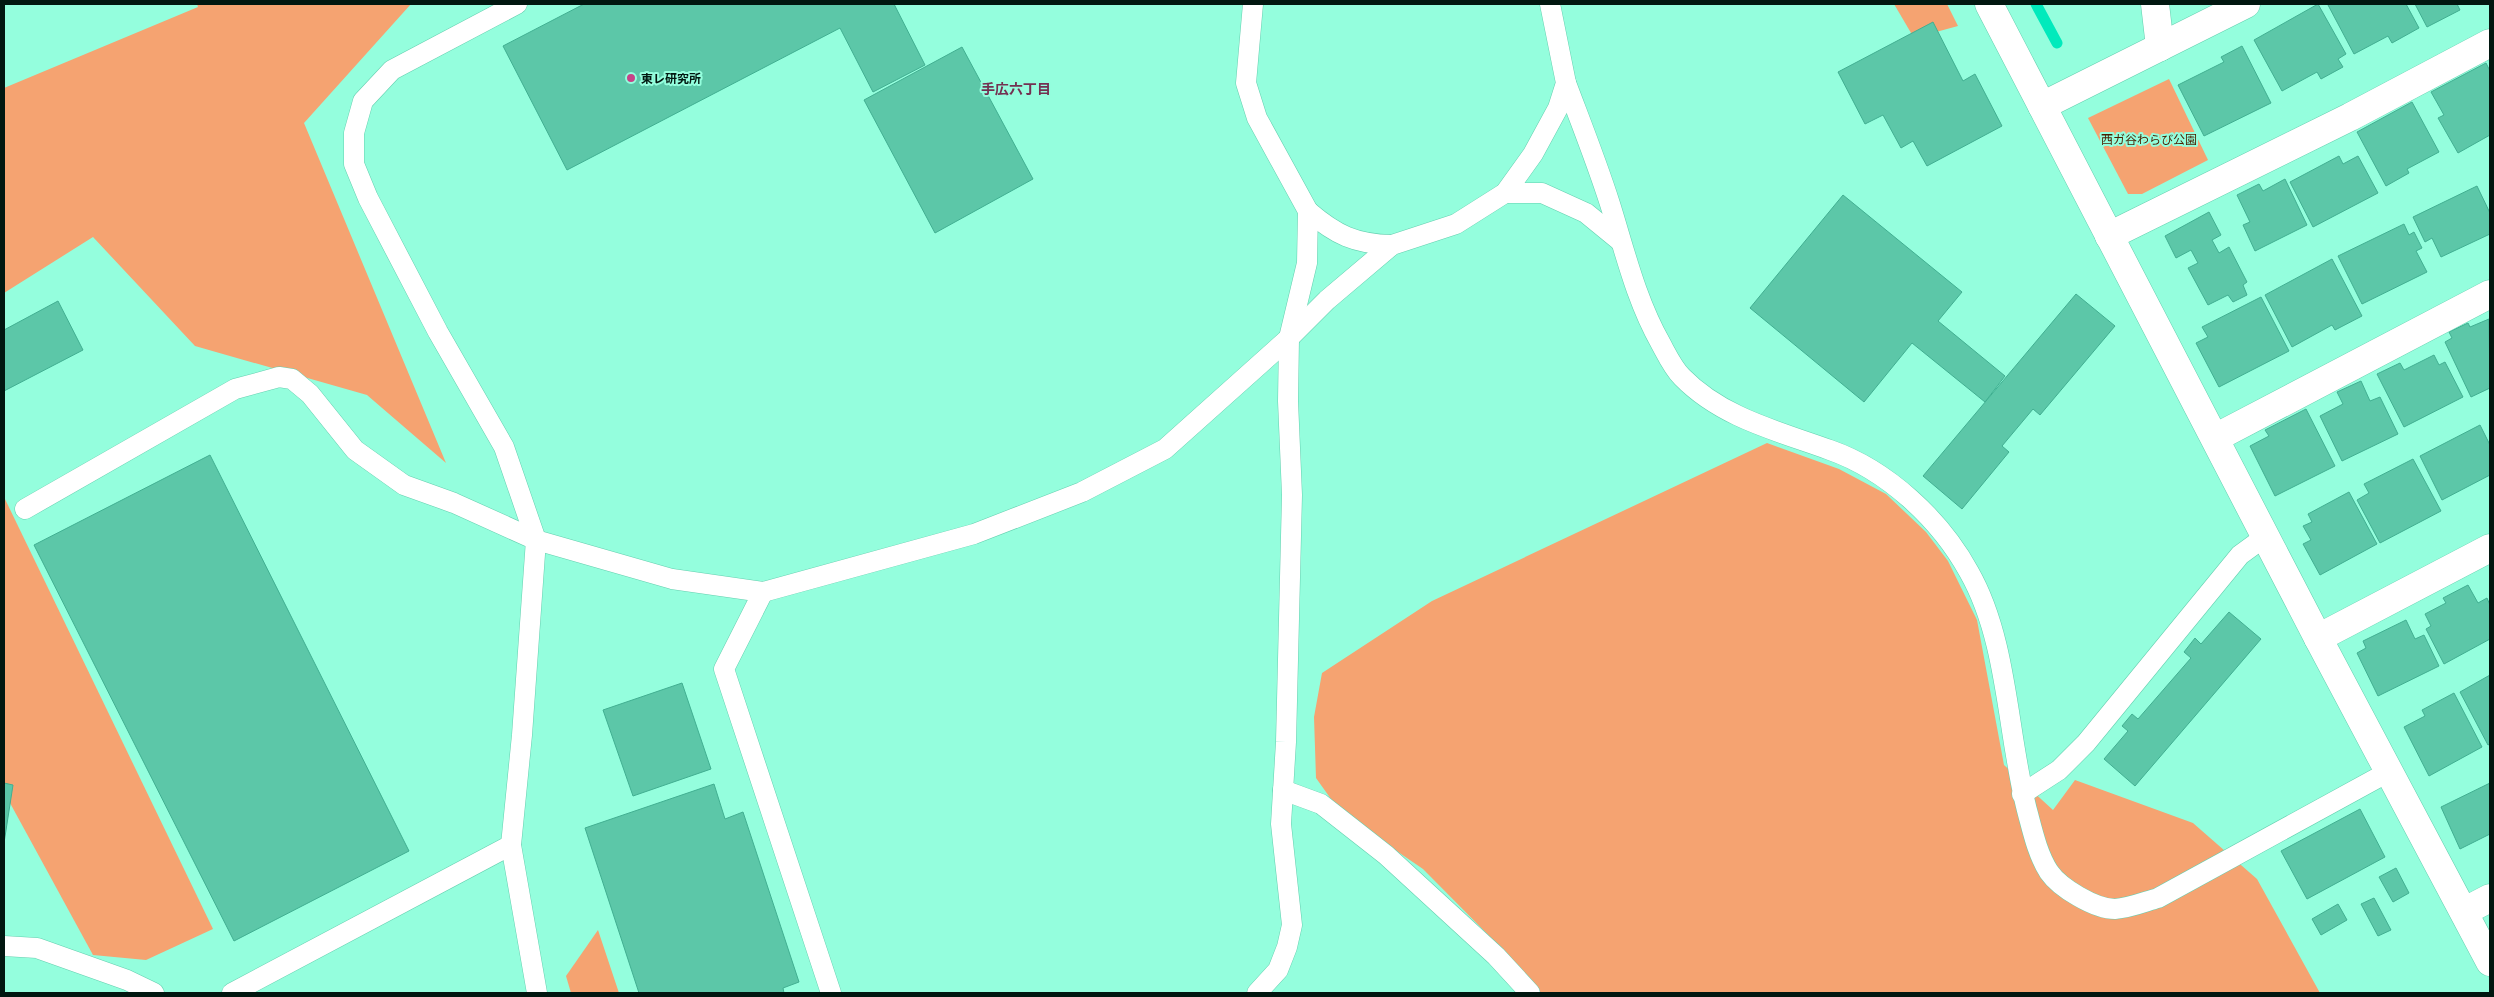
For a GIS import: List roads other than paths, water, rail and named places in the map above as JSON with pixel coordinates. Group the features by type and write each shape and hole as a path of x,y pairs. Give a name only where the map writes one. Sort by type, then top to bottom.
{"street":[{"path":"1989,4 2318,638 2465,911 2490,962"},
{"path":"2155,4 2160,47"},
{"path":"2042,106 2246,4"},
{"path":"2109,236 2350,117 2490,43"},
{"path":"2215,438 2490,294"},
{"path":"2318,638 2490,548"},
{"path":"2465,911 2490,898"}],"lane":[{"path":"517,4 392,70 363,102 354,133 354,164 368,198 433,323 504,447 536,540 523,725 511,845 537,993"},
{"path":"1253,4 1246,83 1258,118 1308,211 1328,228 1365,244 1392,245 1456,224 1505,193 1533,154 1558,108 1566,83"},
{"path":"1550,4 1566,83 1607,196 1619,240 1648,322 1679,375 1700,394 1746,420 1857,461 1902,493 1945,536 1970,572 1986,610 2003,675 2022,794 2035,841 2049,872 2069,890 2088,902 2112,909 2134,906 2158,898 2390,771"},
{"path":"1505,193 1542,193 1586,213 1619,240"},
{"path":"1257,993 1278,970 1287,947 1292,925 1281,824 1286,742 1292,495 1288,401 1290,338 1307,263 1308,211"},
{"path":"25,509 235,389 279,377 292,379 310,394 355,450 404,485 454,503 536,540 672,579 763,592 974,534 1082,492 1165,449 1290,338 1327,300 1392,245"},
{"path":"2022,794 2059,770 2086,743 2240,555 2266,536"},
{"path":"763,592 724,669 831,993"},
{"path":"1283,790 1320,804 1386,855 1496,956 1530,993"},
{"path":"232,993 511,845"},
{"path":"4,946 38,948 127,980 154,993"}],"waterway":[{"path":"2036,4 2057,43"}],"place":[{"name":"東レ研究所","path":"631,78"}],"district":[{"name":"手広六丁目","path":"1016,88"}],"park label":[{"name":"西ガ谷わらび公園","path":"2149,139"}]}
